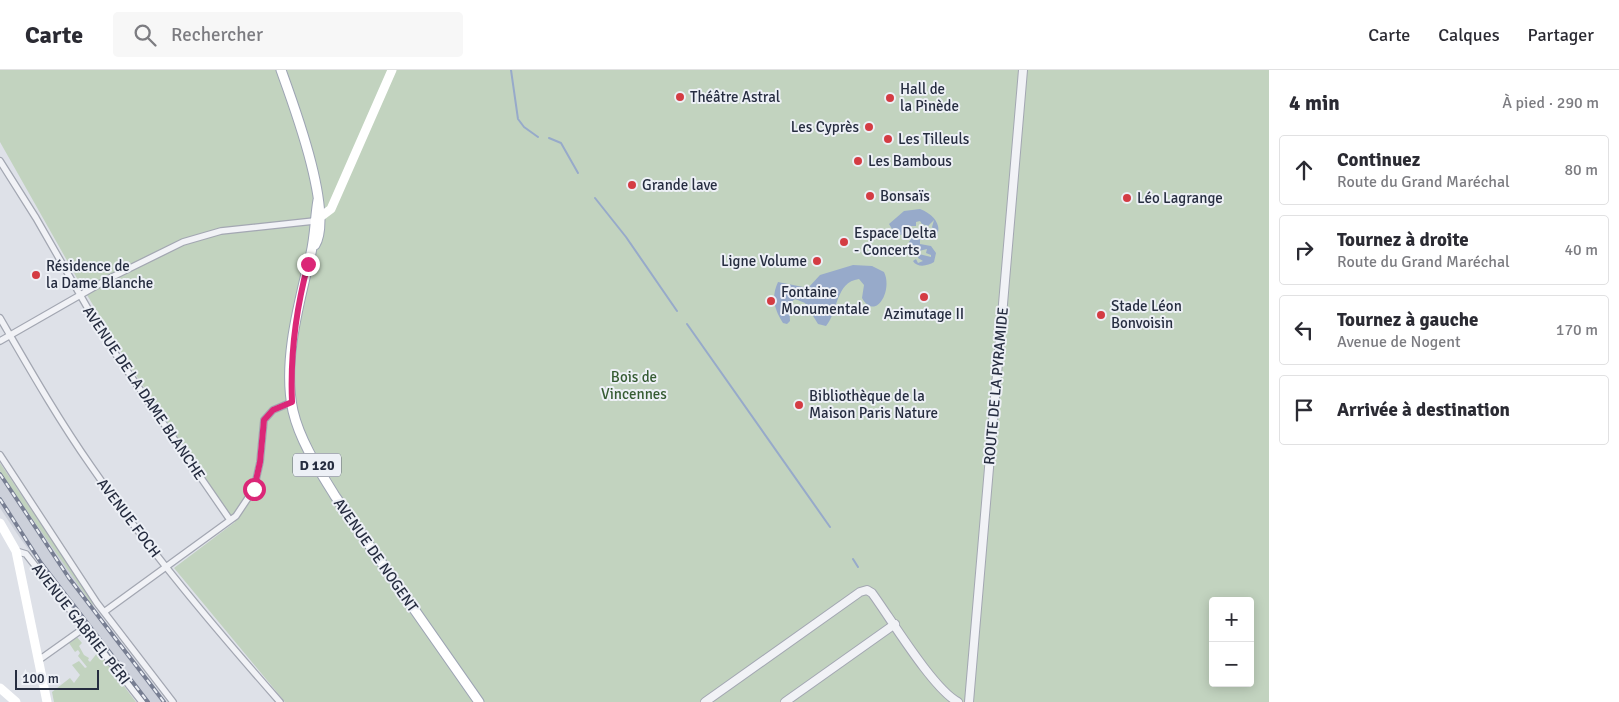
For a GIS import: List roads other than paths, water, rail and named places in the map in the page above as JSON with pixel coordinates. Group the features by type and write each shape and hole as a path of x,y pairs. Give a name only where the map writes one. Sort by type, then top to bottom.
{"main road":[{"name":"AVENUE DE NOGENT","path":"281,70 311,166 318,200 319,239 312,251"},
{"path":"319,239 392,70"},
{"path":"318,220 331,209"},
{"name":"AVENUE DE NOGENT","path":"318,220 300,295 293,336 292,402 305,441 334,496 479,702"},
{"path":"0,523 16,551 47,702"},
{"path":"0,688 16,702"}],"street":[{"name":"ROUTE DE LA PYRAMIDE","path":"969,702 1023,70"},
{"name":"AVENUE DE LA DAME BLANCHE","path":"0,161 36,218 80,296 130,378 230,520"},
{"path":"0,341 160,252 200,236 242,228 318,220"},
{"name":"AVENUE FOCH","path":"0,318 90,465 167,566 280,702"},
{"path":"104,612 244,508 254,489 260,462 264,420 273,410 292,402"},
{"path":"0,455 104,612 173,702"},
{"name":"AVENUE GABRIEL PÉRI","path":"16,551 26,554 142,702"},
{"path":"705,702 714,699 860,592 867,590 872,592 937,684 958,702"},
{"path":"785,702 895,624"},
{"path":"39,660 84,628"}],"water":[{"path":"920,209 933,217 938,228 938,233 934,237 920,240 920,244 931,246 936,253 934,262 923,266 917,265 913,261 916,259 918,263 923,261 918,258 919,254 931,257 931,255 926,253 927,249 915,252 910,248 909,242 913,236 923,236 921,232 923,227 936,233 932,227 934,220 928,226 920,221 916,222 916,226 909,226 906,233 901,235 897,233 896,228 892,229 889,224 904,211"},
{"path":"853,265 872,266 884,272 886,287 882,301 873,307 867,305 862,298 864,285 859,279 851,281 845,286 826,326 818,324 805,303 795,299 789,304 790,321 787,324 783,323 774,303 778,282 808,288 820,275"}],"waterway":[{"path":"511,70 518,119 524,127 538,137"},
{"path":"549,138 561,143 578,173"},
{"path":"595,198 626,237 677,311"},
{"path":"687,324 830,527"},
{"path":"853,559 858,567"}],"railway":[{"path":"0,474 69,578 164,702"},
{"path":"0,499 41,563 148,702"}],"place":[{"name":"Théâtre Astral","path":"680,97"},
{"name":"Hall de la Pinède","path":"890,98"},
{"name":"Les Cyprès","path":"869,127"},
{"name":"Les Tilleuls","path":"888,139"},
{"name":"Les Bambous","path":"858,161"},
{"name":"Grande lave","path":"632,185"},
{"name":"Bonsaïs","path":"870,196"},
{"name":"Léo Lagrange","path":"1127,198"},
{"name":"Espace Delta - Concerts","path":"844,242"},
{"name":"Ligne Volume","path":"817,261"},
{"name":"Résidence de la Dame Blanche","path":"36,275"},
{"name":"Azimutage II","path":"924,297"},
{"name":"Fontaine Monumentale","path":"771,301"},
{"name":"Stade Léon Bonvoisin","path":"1101,315"},
{"name":"Bibliothèque de la Maison Paris Nature","path":"799,405"}],"park label":[{"name":"Bois de Vincennes","path":"634,386"}]}
